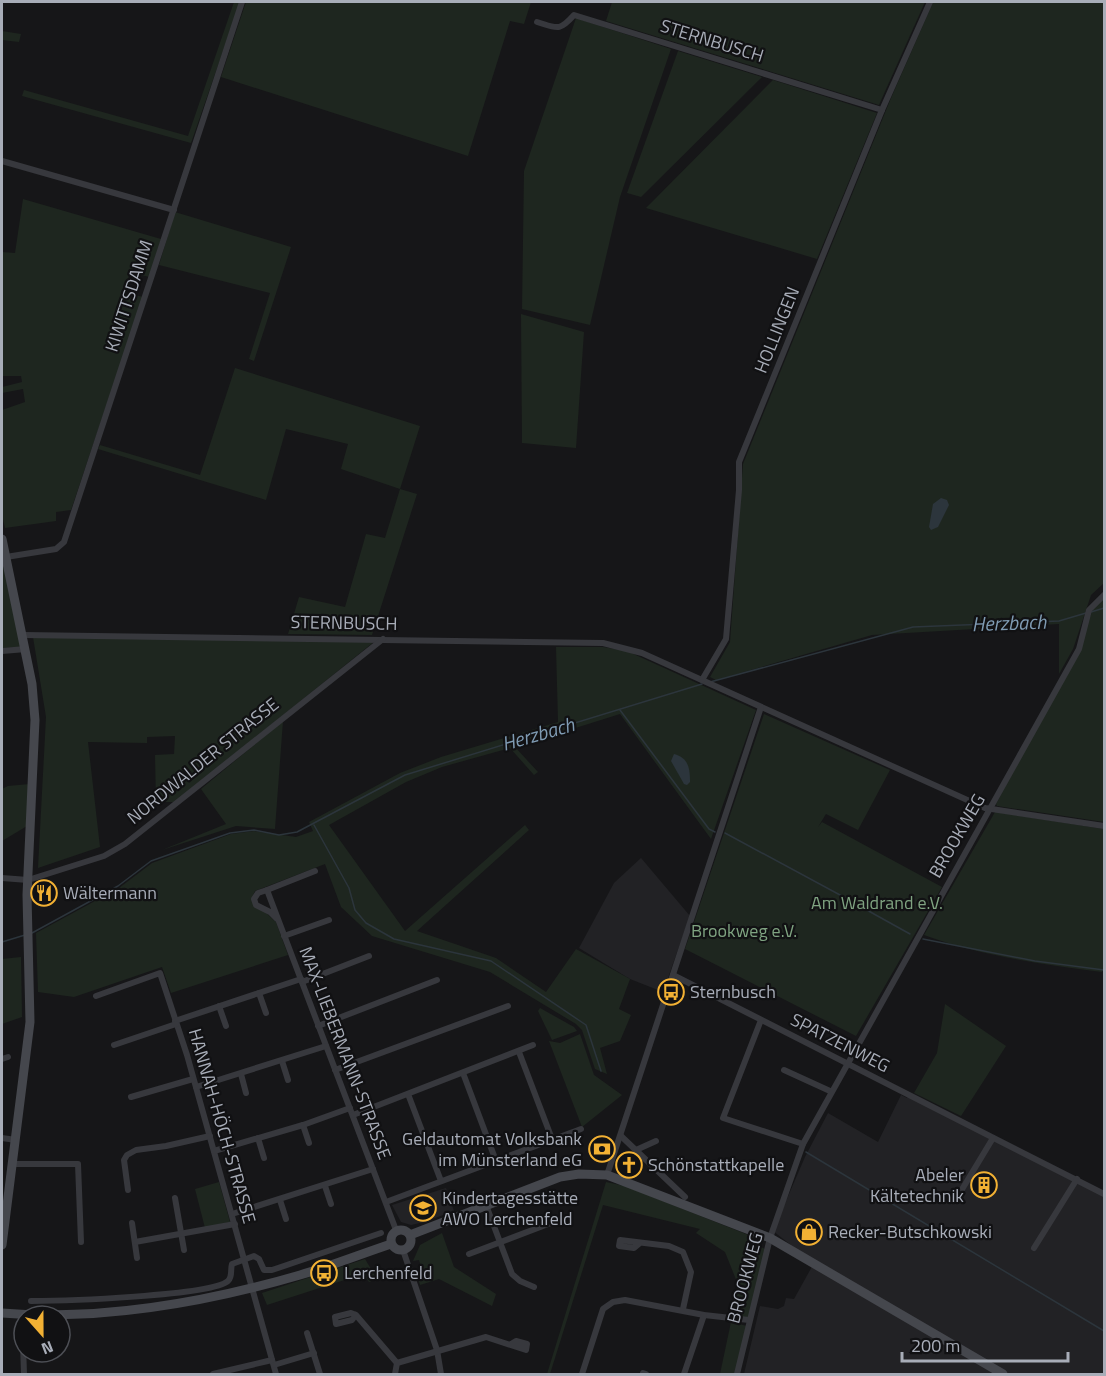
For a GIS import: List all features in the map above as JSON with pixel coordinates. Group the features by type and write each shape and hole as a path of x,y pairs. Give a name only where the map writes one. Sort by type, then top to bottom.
{"street":[{"name":"KIWITTSDAMM","path":"6,557 56,549 64,542 242,2"},
{"name":"HOLLINGEN","path":"702,680 726,639 739,490 739,462 882,110 930,2"},
{"name":"STERNBUSCH","path":"537,22 558,28 564,26 574,15 882,110"},
{"path":"2,161 174,210"},
{"path":"2,539 26,649 35,720 27,928 30,1022 13,1164 4,1212 2,1245"},
{"name":"BROOKWEG","path":"737,1374 770,1238 802,1144 1079,649 1088,613 1104,595"},
{"name":"STERNBUSCH","path":"23,635 603,643 627,648 702,680 990,809 1104,826"},
{"name":"NORDWALDER STRASSE","path":"2,878 28,879 104,856 125,844 383,639"},
{"path":"2,651 26,649"},
{"path":"608,1175 761,707"},
{"path":"278,919 256,905 254,899 258,893 315,871"},
{"name":"MAX-LIEBERMANN-STRASSE","path":"267,890 396,1230"},
{"path":"284,936 329,920"},
{"path":"114,1045 219,1006 301,981 369,956"},
{"name":"HANNAH-HÖCH-STRASSE","path":"96,996 160,973 195,1083 276,1374"},
{"name":"SPATZENWEG","path":"673,975 1104,1194"},
{"path":"318,1026 437,980"},
{"path":"259,993 266,1012"},
{"path":"219,1006 226,1026"},
{"path":"335,1070 508,1006"},
{"path":"761,1020 723,1118 802,1144"},
{"path":"353,1115 533,1045"},
{"path":"131,1096 241,1074 326,1046"},
{"path":"519,1052 552,1139"},
{"path":"282,1061 288,1080"},
{"path":"784,1070 830,1091"},
{"path":"463,1073 496,1161"},
{"path":"241,1074 246,1093"},
{"path":"408,1094 441,1181"},
{"path":"214,1151 303,1125 350,1108"},
{"path":"303,1125 309,1143"},
{"path":"386,1202 581,1129"},
{"path":"128,1190 124,1160 127,1155 136,1150 210,1136"},
{"path":"621,1136 685,1197"},
{"path":"2,1138 16,1140"},
{"path":"258,1138 264,1158"},
{"path":"958,1196 993,1138"},
{"path":"636,1150 656,1141"},
{"path":"13,1164 78,1164 81,1242"},
{"path":"232,1214 325,1186 373,1168"},
{"path":"410,1235 560,1177 579,1174 608,1175 770,1238 1003,1374"},
{"path":"1034,1248 1077,1179"},
{"path":"325,1186 331,1204"},
{"path":"175,1198 184,1250"},
{"path":"280,1200 286,1219"},
{"path":"486,1205 512,1274 520,1281 534,1287"},
{"path":"469,1254 556,1221"},
{"path":"132,1223 137,1258"},
{"path":"135,1242 235,1224"},
{"path":"396,1230 404,1230 410,1235 411,1242 404,1250 396,1249 391,1244 391,1238 396,1230"},
{"path":"31,1301 123,1298 226,1283 231,1277 232,1264 244,1258 254,1256 259,1259 264,1270 272,1270 381,1233"},
{"path":"359,1242 374,1250"},
{"path":"640,1243 669,1246 683,1252 691,1272 683,1309"},
{"path":"72,1312 155,1307 252,1288 302,1275 391,1244"},
{"path":"404,1250 437,1350 441,1374"},
{"path":"582,1374 603,1309 613,1302 625,1300 683,1309 704,1315 749,1320"},
{"path":"47,1304 50,1301"},
{"path":"356,1315 397,1363"},
{"path":"684,1374 704,1315"},
{"path":"307,1333 320,1374"},
{"path":"397,1363 486,1337 510,1344"},
{"path":"213,1374 314,1353"},
{"path":"395,1374 397,1363"}],"shaded area":[{"path":"941,498 947,500 949,505 938,527 931,530 929,527 933,504"},
{"path":"674,754 687,764 690,782 687,785 684,784 671,761"},
{"path":"641,858 690,916 663,992 630,979 579,948 614,883"},
{"path":"901,1095 907,1098 909,1095 1104,1194 1104,1374 744,1374 760,1306 778,1309 784,1306 786,1298 794,1299 814,1263 773,1231 805,1157 828,1113 878,1142"},
{"name":"Kindertagesstätte AWO Lerchenfeld","path":"446,1188 454,1211 424,1222 411,1225 401,1222 392,1205"}],"green space":[{"path":"234,2 240,2 191,143 22,96 24,90 188,136"},
{"path":"246,2 531,2 524,24 510,21 468,156 221,77"},
{"path":"612,2 925,2 879,105 606,21"},
{"path":"933,2 1104,2 1104,583 1091,595 1073,649 1059,674 1059,624 872,635 716,680 710,677 730,642 743,464 891,98"},
{"path":"576,18 671,49 620,197 590,325 522,309 524,171"},
{"path":"2,31 21,34 19,42 2,40"},
{"path":"678,51 762,77 641,197 627,193"},
{"path":"773,80 877,113 817,259 646,208"},
{"path":"23,199 161,239 149,277 130,272 124,292 143,297 71,510 56,512 56,521 5,528 2,515 2,410 25,402 23,389 2,393 2,387 22,382 21,376 2,376 2,252 15,253"},
{"path":"175,212 291,247 254,361 249,359 270,293 159,265"},
{"path":"521,314 584,332 576,448 522,443"},
{"path":"235,368 420,426 400,489 341,469 348,444 286,429 266,500 98,449 100,445 200,475"},
{"path":"400,489 417,494 372,635 288,634 299,597 345,607 366,534 385,538"},
{"path":"2,551 22,647 2,648"},
{"path":"1104,597 1104,822 997,806 996,804 1067,669 1094,607"},
{"path":"33,637 375,641 175,802 156,802 155,755 174,754 175,736 147,737 147,743 88,742 100,847 38,868 46,717"},
{"path":"556,647 603,647 627,651 756,710 711,839 620,714 515,747 538,772 534,775 510,748 442,767 406,782 329,825 405,931 525,825 529,830 417,931 496,958 546,992 576,949 630,979 619,1009 631,1015 620,1041 600,1048 607,1074 595,1069 582,1030 576,1024 490,972 372,936 341,907 325,864 255,891 251,899 276,922 288,955 171,993 162,967 74,997 38,992 36,933 119,888 152,863 231,834 254,831 296,837 313,831 309,822 400,773 441,757 558,722"},
{"path":"764,714 890,770 858,830 826,814 818,827 822,822 942,887 856,1036 685,949"},
{"path":"283,721 275,829 236,826 162,850 226,824 201,789"},
{"path":"30,784 27,826 2,841 2,789 8,786"},
{"path":"995,812 1104,829 1104,968 1102,972 990,954 924,935"},
{"path":"21,957 22,1017 2,1024 2,959"},
{"path":"945,1004 1006,1046 961,1116 914,1093 937,1053"},
{"path":"540,1008 574,1027 577,1031 552,1040 538,1011"},
{"path":"580,1034 594,1075 622,1095 582,1127 549,1041 560,1043"},
{"path":"219,1182 230,1222 205,1228 195,1189"},
{"path":"606,1182 625,1186 761,1240 759,1246 767,1250 749,1320 732,1315 737,1282 725,1252 696,1233 700,1229 603,1205 550,1374 547,1374"},
{"path":"442,1233 454,1267 496,1294 492,1306 439,1279 420,1285 416,1271 422,1269 419,1260 413,1261 420,1245"},
{"path":"365,1259 377,1279 369,1282 363,1274 267,1305 262,1293"},
{"path":"731,1322 747,1326 737,1374 720,1374"}],"waterway":[{"name":"Herzbach","path":"1091,612 1104,608"},
{"name":"Herzbach","path":"710,682 913,627 1059,621 1086,613"},
{"name":"Herzbach","path":"32,933 118,886 151,861 230,833 254,830 279,835 297,832 405,775 702,684"},
{"path":"620,710 709,829 715,832"},
{"path":"314,825 349,888 355,910 366,923 394,939 491,961 586,1025 601,1071"},
{"path":"725,833 853,902"},
{"path":"856,904 910,934"},
{"name":"Herzbach","path":"2,942 25,935"},
{"path":"923,939 1035,961 1104,970"},
{"path":"806,1152 1104,1331"}],"place":[{"name":"Wältermann","path":"44,893"},
{"name":"Sternbusch","path":"671,992"},
{"name":"Geldautomat Volksbank im Münsterland eG","path":"602,1149"},
{"name":"Schönstattkapelle","path":"629,1165"},
{"name":"Abeler Kältetechnik","path":"984,1185"},
{"name":"Kindertagesstätte AWO Lerchenfeld","path":"423,1208"},
{"name":"Recker-Butschkowski","path":"809,1232"},
{"name":"Lerchenfeld","path":"324,1273"}],"park label":[{"name":"Am Waldrand e.V.","path":"877,903"},
{"name":"Brookweg e.V.","path":"744,931"}]}
